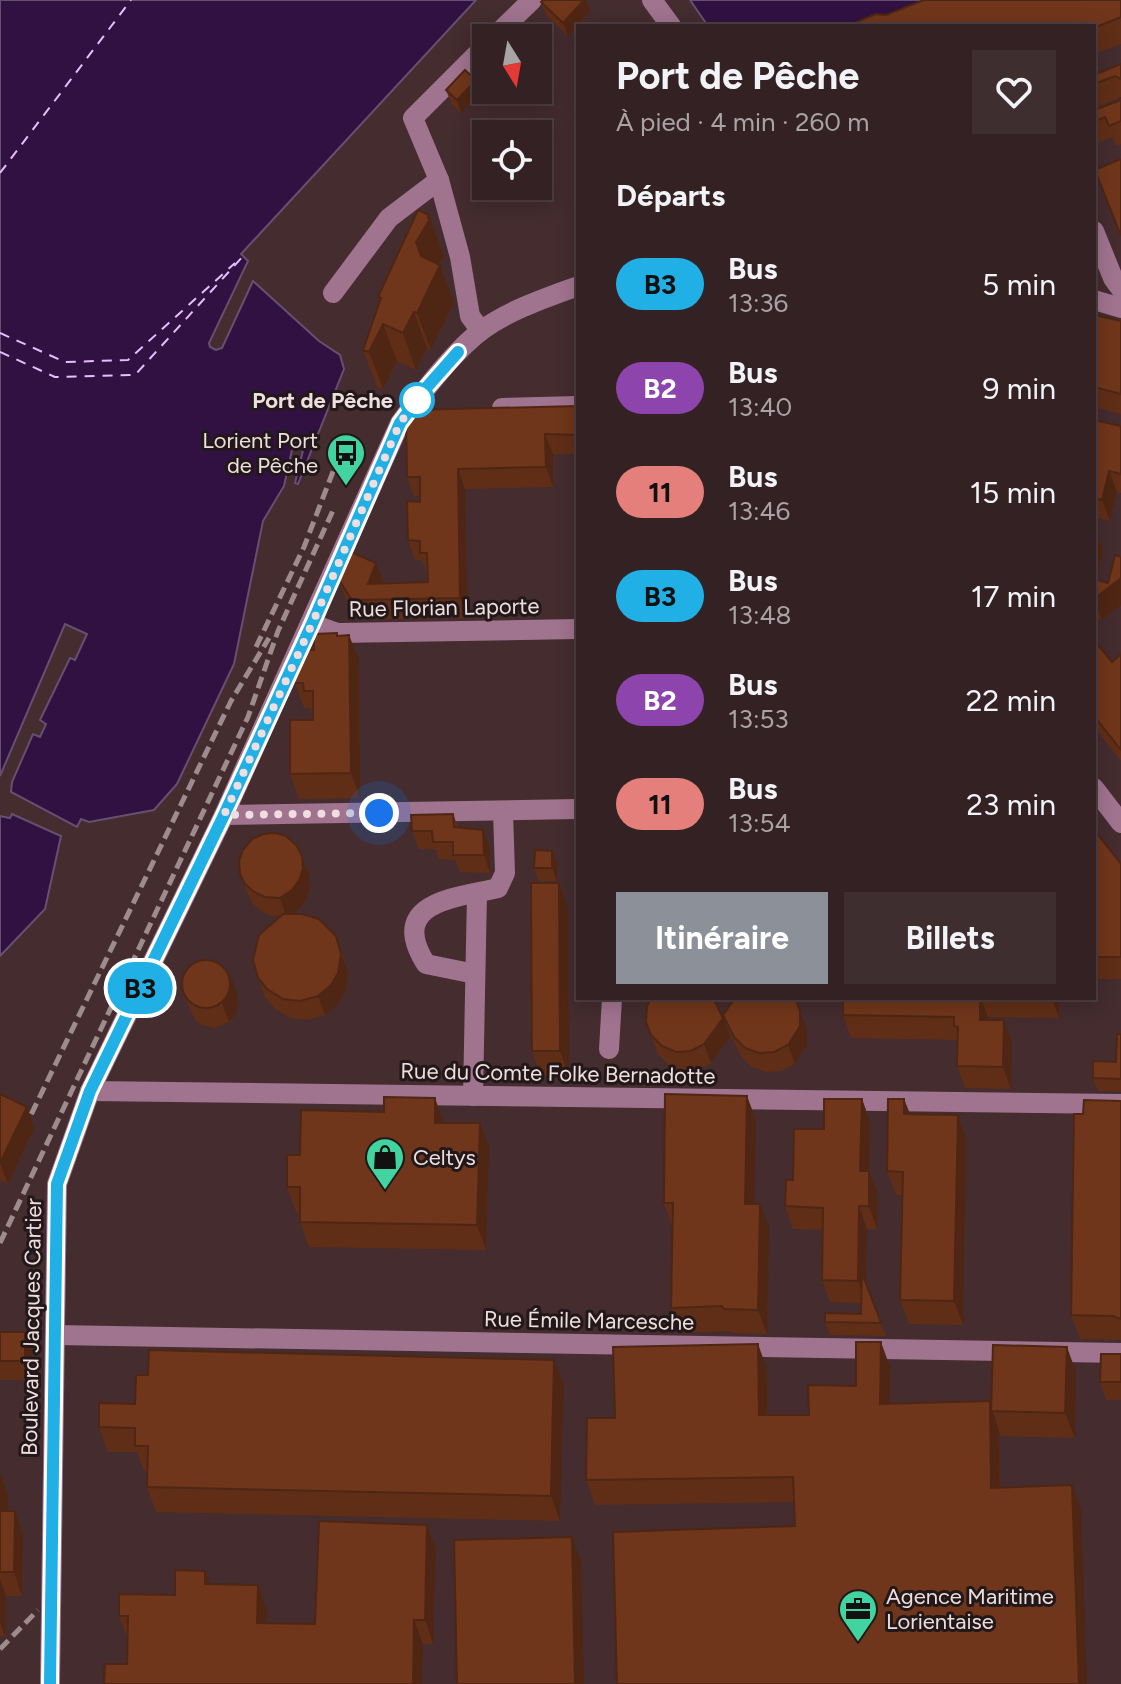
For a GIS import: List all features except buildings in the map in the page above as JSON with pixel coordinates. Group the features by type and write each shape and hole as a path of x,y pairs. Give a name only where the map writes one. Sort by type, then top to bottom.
{"street":[{"path":"507,24 532,0"},
{"path":"652,0 670,24"},
{"path":"472,59 413,118 439,180 460,257 470,316 481,331"},
{"path":"333,293 389,218 439,180"},
{"path":"1096,236 1113,278 1121,289"},
{"name":"Boulevard Jacques Cartier","path":"50,1684 57,1184 90,1091 224,815 400,423 424,407 458,352 481,331 543,299 576,287"},
{"path":"1096,301 1121,308"},
{"path":"477,409 576,406"},
{"name":"Rue Florian Laporte","path":"312,624 337,633 576,629"},
{"path":"1097,796 1121,823"},
{"path":"224,815 576,809"},
{"path":"475,974 426,964 414,945 416,924 420,912 436,903 498,888 505,873 503,811"},
{"path":"473,1096 477,893"},
{"path":"609,1049 612,1000"},
{"name":"Rue du Comte Folke Bernadotte","path":"90,1091 1121,1104"},
{"name":"Rue Émile Marcesche","path":"56,1335 1121,1353"}],"shaded area":[{"path":"0,0 476,0 241,254 248,261 209,343 210,347 216,350 222,348 253,281 319,341 340,355 344,369 298,484 295,483 306,438 295,436 284,486 263,521 234,664 177,784 154,810 89,822 81,819 77,827 11,792 12,782 33,734 40,737 46,724 40,720 70,658 75,660 87,634 65,624 0,776"},
{"path":"690,0 928,0 869,24 707,24"},
{"path":"12,814 61,836 45,909 0,956 0,816 10,818"}],"ferry route":[{"path":"0,173 131,0"},
{"path":"0,352 55,377 135,375 245,254"},
{"path":"0,333 65,362 128,360 235,263"}],"railway":[{"path":"256,647 304,547 334,469"},
{"path":"0,1243 248,717 278,631 335,506"},
{"path":"0,1179 231,701 269,638"},
{"path":"0,1649 38,1610"}],"bus line":[{"name":"B3","path":"50,1684 57,1184 90,1091 224,815 400,423 458,352"}],"place":[{"name":"Port de Pêche","path":"417,400"},
{"name":"Lorient Port de Pêche","path":"346,487"},
{"name":"Celtys","path":"385,1191"},
{"name":"Agence Maritime Lorientaise","path":"858,1643"}],"route":[{"path":"379,813 224,815 400,423 417,400"}]}
